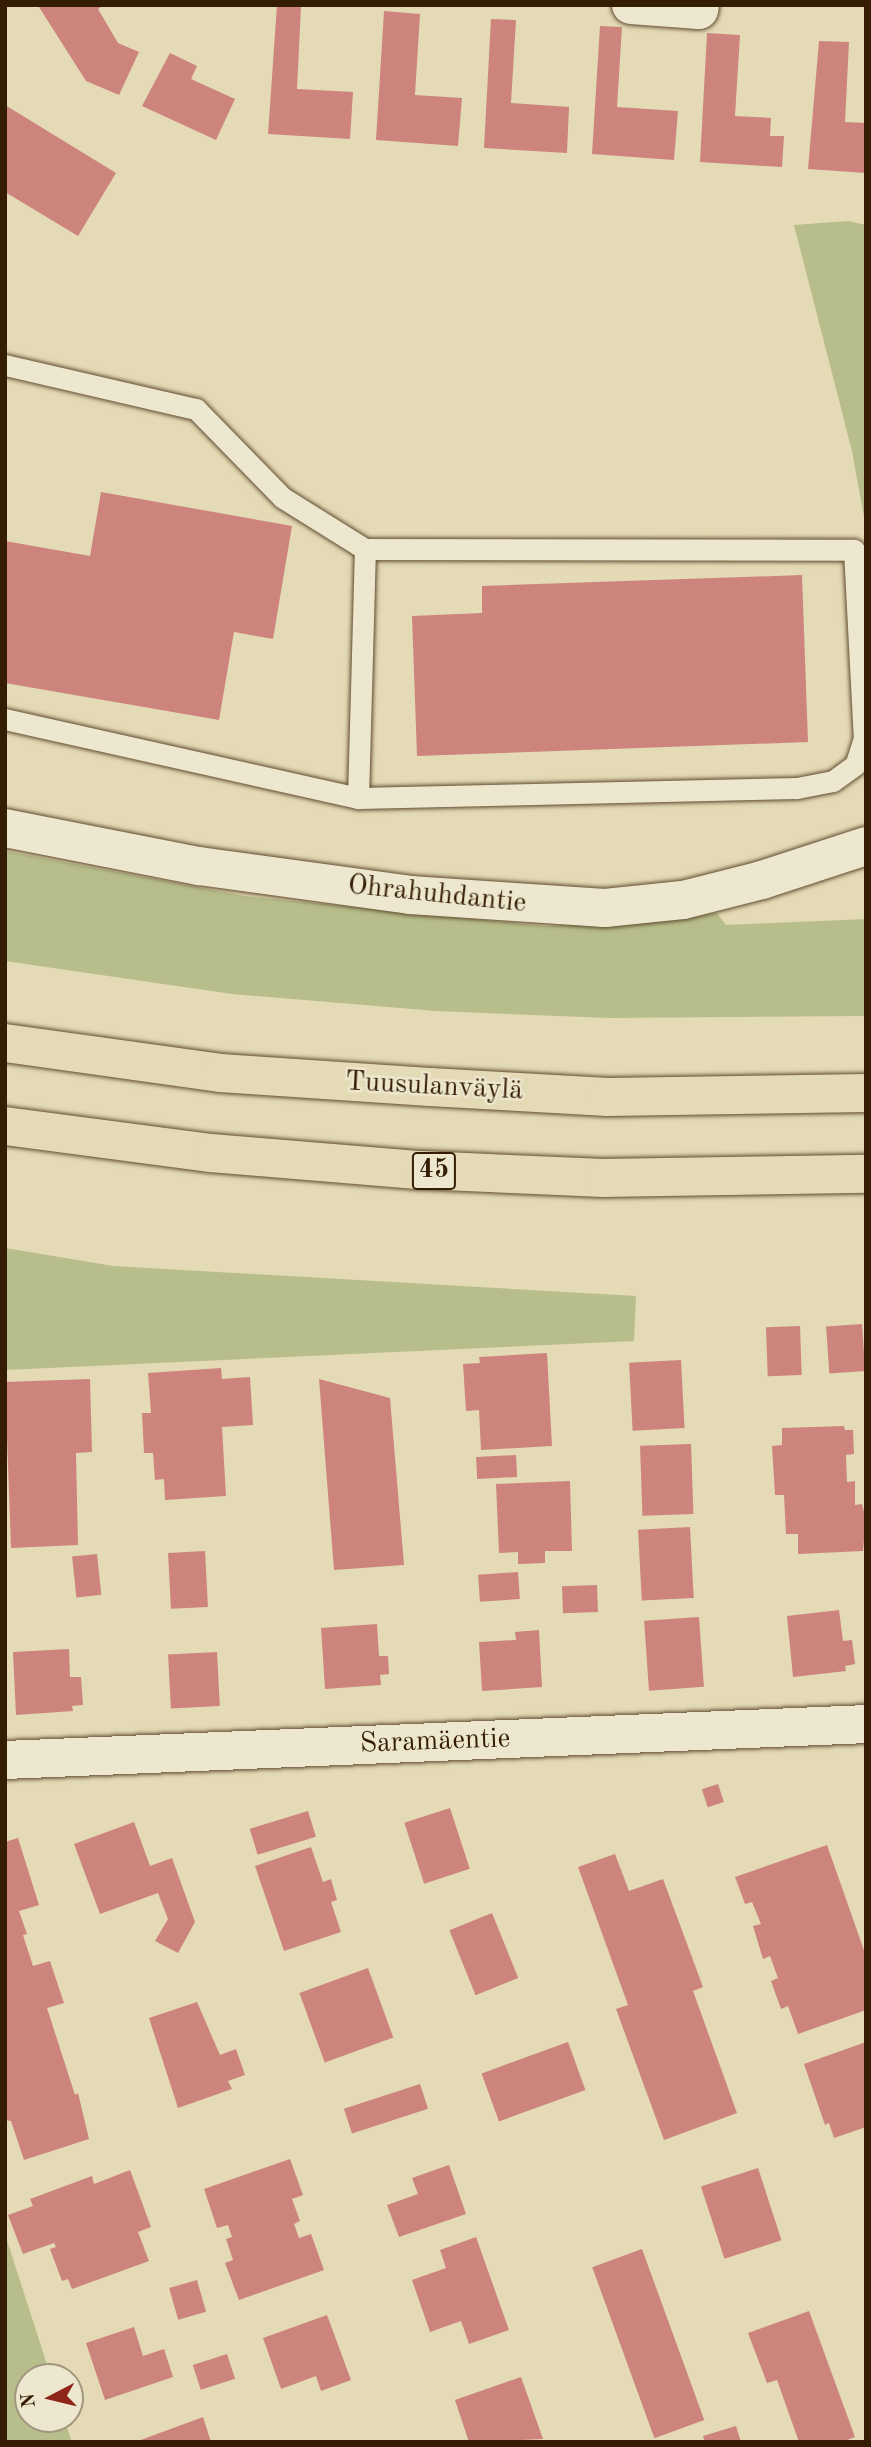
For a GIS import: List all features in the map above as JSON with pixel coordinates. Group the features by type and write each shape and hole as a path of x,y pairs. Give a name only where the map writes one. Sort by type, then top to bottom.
{"highway":[{"path":"5,1016 220,1073"},
{"name":"Tuusulanväylä","path":"5,1043 220,1073 608,1097 866,1093"},
{"name":"45","path":"5,1126 211,1153 421,1170 604,1178 866,1174"}],"street":[{"path":"631,5 699,10 700,5"},
{"name":"Ohrahuhdantie","path":"5,828 199,866 397,893 605,908 683,900 762,880 866,846"},
{"name":"Saramäentie","path":"5,1760 866,1724"}],"lane":[{"path":"5,365 196,409 283,498 365,549 854,550 864,738 855,765 833,782 796,789 358,798 5,719"},
{"path":"358,798 365,549"}],"green space":[{"path":"848,221 866,225 866,528 852,451 794,225"},
{"path":"5,851 245,896 544,926 645,923 717,913 726,925 866,919 866,1016 609,1018 436,1011 232,994 5,961"},
{"path":"5,1248 113,1266 636,1296 634,1341 5,1370"},
{"path":"5,2234 46,2363 14,2363 14,2433 69,2433 72,2442 5,2442"}],"building":[{"path":"104,5 98,9 118,43 139,52 119,95 86,81 39,7"},
{"path":"277,5 301,6 297,89 353,92 350,139 268,134"},
{"path":"384,11 420,14 415,95 462,98 458,146 376,140"},
{"path":"491,19 516,20 511,103 569,107 567,153 484,148"},
{"path":"600,26 622,27 617,107 678,111 674,160 592,154"},
{"path":"707,33 740,35 735,116 771,118 770,136 784,136 782,167 700,162"},
{"path":"819,41 849,42 845,122 866,123 866,173 808,169"},
{"path":"170,53 197,66 191,79 235,99 216,140 142,106"},
{"path":"5,105 116,173 78,236 5,192"},
{"path":"101,492 292,526 273,639 234,632 219,720 5,683 5,541 90,556"},
{"path":"802,575 808,742 417,756 412,616 482,613 482,586"},
{"path":"862,1324 865,1371 829,1373 826,1327"},
{"path":"800,1326 802,1375 768,1376 766,1327"},
{"path":"547,1353 552,1446 481,1450 479,1410 466,1411 463,1364 480,1363 479,1357"},
{"path":"681,1360 685,1428 633,1431 629,1363"},
{"path":"221,1368 222,1379 250,1377 253,1425 222,1427 226,1496 165,1500 164,1479 155,1480 153,1453 144,1453 142,1413 151,1413 148,1373"},
{"path":"90,1379 92,1452 76,1453 78,1545 11,1548 5,1382"},
{"path":"319,1379 390,1398 404,1565 334,1570"},
{"path":"844,1426 845,1430 853,1430 854,1454 846,1455 847,1482 855,1481 855,1505 862,1504 866,1520 863,1551 798,1554 798,1534 786,1534 784,1495 775,1495 772,1446 782,1445 782,1428"},
{"path":"691,1444 693,1514 642,1516 640,1446"},
{"path":"516,1455 517,1477 477,1479 476,1457"},
{"path":"570,1481 572,1551 545,1551 545,1563 518,1564 518,1552 499,1553 496,1484"},
{"path":"690,1527 694,1598 642,1601 638,1530"},
{"path":"205,1551 208,1607 171,1609 168,1553"},
{"path":"97,1554 101,1595 76,1597 72,1557"},
{"path":"518,1572 520,1599 480,1602 478,1575"},
{"path":"597,1585 598,1612 563,1613 562,1586"},
{"path":"839,1610 843,1641 852,1640 855,1664 845,1666 846,1671 793,1677 787,1616"},
{"path":"699,1617 704,1687 649,1691 644,1621"},
{"path":"377,1624 379,1656 388,1656 389,1674 380,1675 381,1685 325,1689 321,1628"},
{"path":"539,1630 542,1687 482,1691 479,1642 516,1640 515,1632"},
{"path":"69,1649 70,1677 81,1677 83,1705 72,1706 73,1711 16,1715 13,1652"},
{"path":"217,1652 220,1706 171,1708 168,1655"},
{"path":"718,1784 724,1802 708,1807 702,1789"},
{"path":"450,1808 470,1869 424,1884 404,1823"},
{"path":"308,1811 316,1837 258,1855 250,1829"},
{"path":"134,1822 150,1866 172,1858 195,1922 178,1953 155,1941 168,1919 158,1893 100,1914 74,1844"},
{"path":"18,1838 39,1905 19,1911 27,1934 23,1935 33,1966 50,1961 64,2003 47,2008 75,2095 78,2093 89,2139 24,2160 11,2121 5,2120 5,1842"},
{"path":"827,1845 866,1956 866,2010 798,2034 788,2006 781,2009 771,1981 778,1978 770,1956 763,1959 753,1926 761,1924 752,1902 745,1904 735,1877"},
{"path":"311,1847 323,1882 331,1879 337,1900 331,1902 341,1932 284,1951 255,1866"},
{"path":"615,1854 629,1891 663,1879 703,1987 693,1991 737,2113 664,2140 616,2009 628,2005 578,1867"},
{"path":"492,1913 518,1978 476,1995 449,1930"},
{"path":"368,1968 393,2038 325,2063 299,1993"},
{"path":"197,2002 220,2055 236,2049 245,2075 228,2081 232,2089 178,2108 149,2018"},
{"path":"568,2042 585,2090 499,2121 482,2073"},
{"path":"866,2042 866,2127 834,2138 829,2123 825,2125 804,2064"},
{"path":"420,2084 428,2109 352,2133 344,2109"},
{"path":"290,2159 303,2195 292,2199 300,2221 294,2224 299,2238 311,2234 324,2270 239,2300 225,2263 233,2260 226,2239 232,2237 228,2225 217,2228 204,2189"},
{"path":"449,2165 466,2214 399,2237 387,2205 418,2194 412,2178"},
{"path":"758,2168 781,2240 724,2259 701,2187"},
{"path":"130,2170 151,2227 138,2232 149,2261 72,2289 68,2279 62,2281 50,2249 56,2247 54,2243 23,2254 8,2215 33,2206 30,2199 92,2176 94,2184"},
{"path":"476,2237 509,2330 469,2344 461,2321 430,2332 412,2280 446,2268 440,2250"},
{"path":"642,2249 704,2420 654,2438 592,2267"},
{"path":"197,2280 206,2312 178,2320 169,2288"},
{"path":"809,2311 855,2437 842,2442 799,2442 777,2380 767,2383 748,2333"},
{"path":"327,2315 351,2380 321,2391 316,2376 281,2389 263,2338"},
{"path":"134,2327 143,2356 164,2349 173,2377 105,2400 86,2343"},
{"path":"227,2354 235,2379 201,2390 193,2365"},
{"path":"521,2377 543,2439 469,2442 455,2400"},
{"path":"203,2417 211,2442 138,2442 138,2441"},
{"path":"736,2426 741,2442 705,2442 703,2436"}]}
